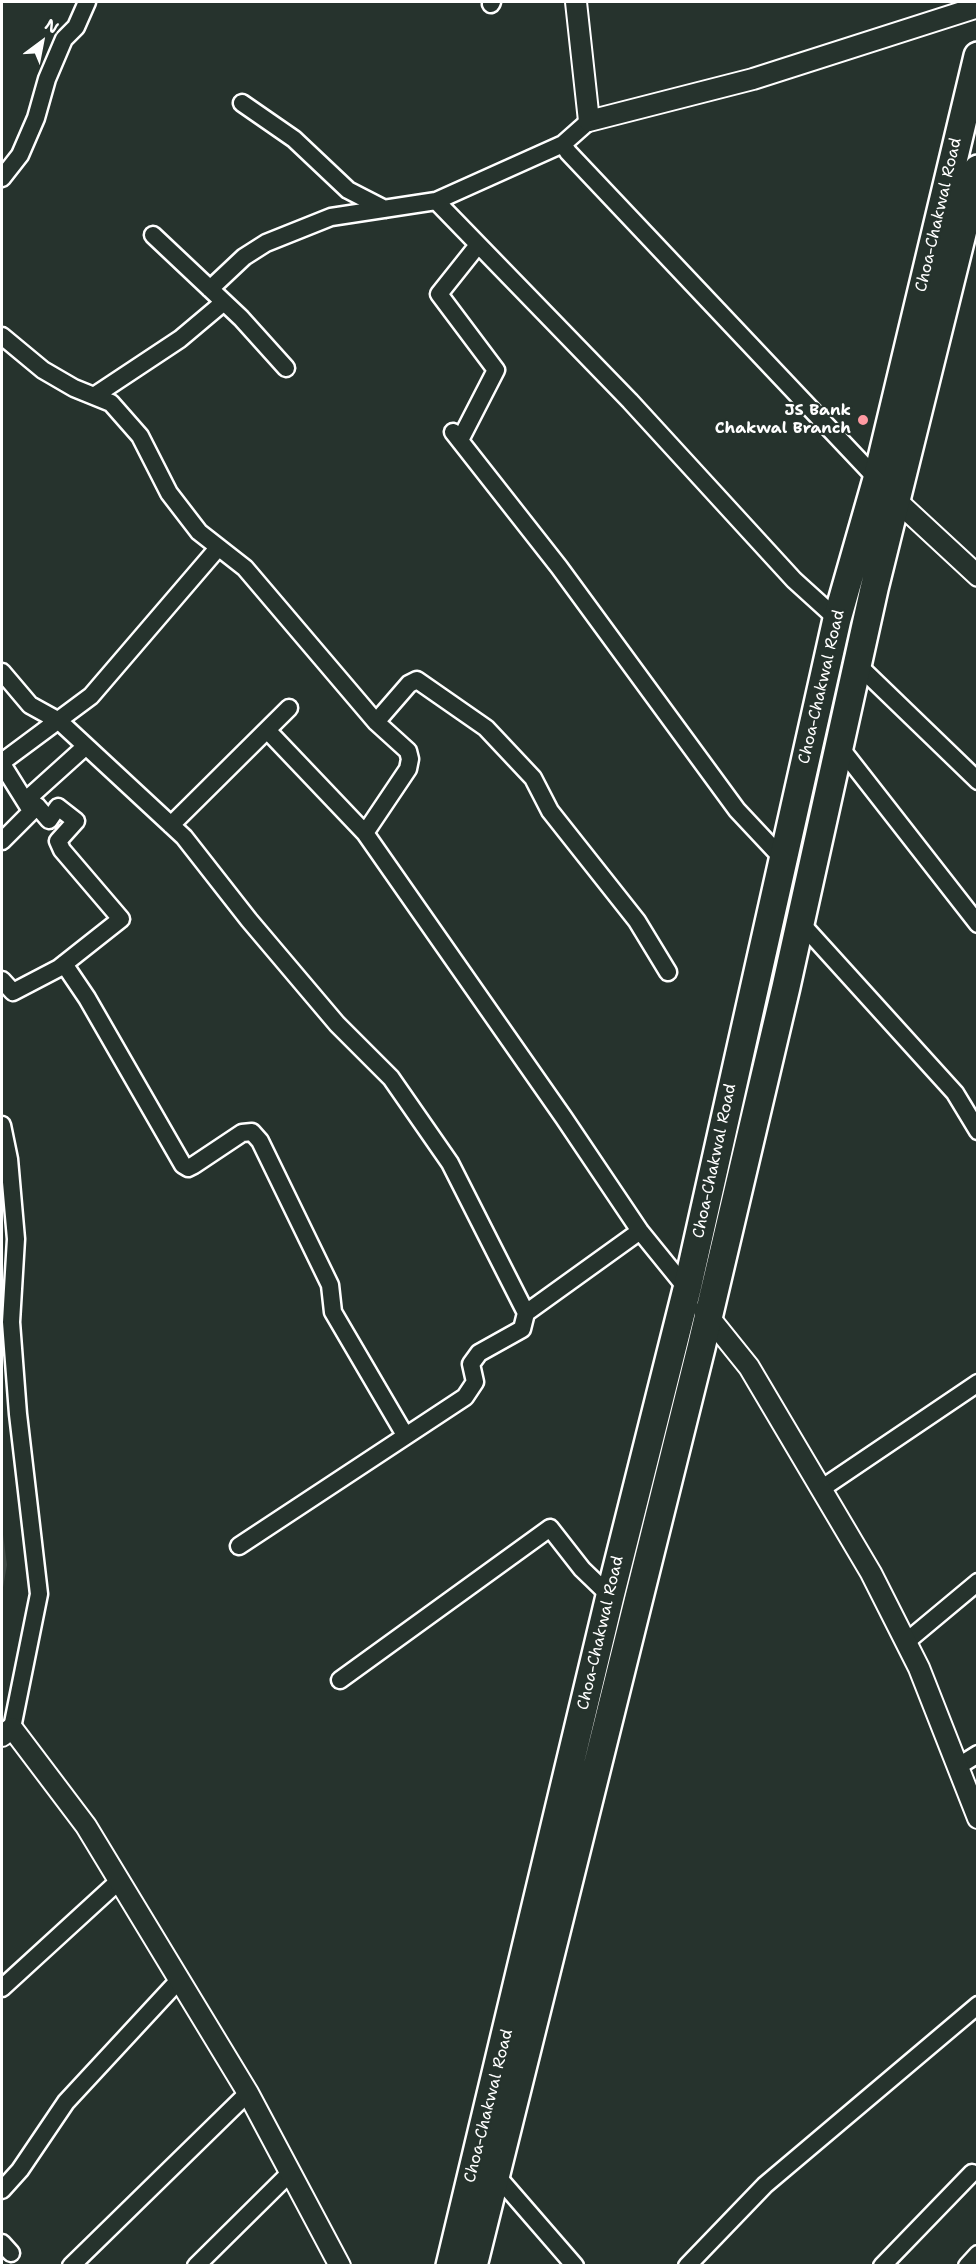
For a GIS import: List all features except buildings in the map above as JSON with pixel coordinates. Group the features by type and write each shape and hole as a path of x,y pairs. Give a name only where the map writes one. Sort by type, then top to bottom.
{"highway":[{"name":"Choa-Chakwal Road","path":"450,2265 610,1596 687,1289 837,620 877,479 978,56"},
{"path":"473,2265 708,1316 800,922 857,664 896,500 973,207 978,169"}],"street":[{"path":"2,178 20,155 36,118 47,79 64,39 76,27 87,2"},
{"path":"576,2 589,121"},
{"path":"210,289 244,257 266,243 331,217 436,201 563,144 589,121 753,79 978,7"},
{"path":"242,103 294,139 348,190 385,209"},
{"path":"563,144 568,152 877,479"},
{"path":"436,201 630,401 794,580 837,620"},
{"path":"153,235 224,302 286,368"},
{"path":"478,245 439,294 496,370 456,436 566,576 737,810 782,858"},
{"path":"94,396 180,339 224,302"},
{"path":"2,336 43,370 111,403 140,436 168,493 199,532 245,568 376,722 408,751 410,759 408,769 364,833"},
{"path":"896,500 978,576"},
{"path":"28,806 2,763 91,696 218,548"},
{"path":"857,664 978,781"},
{"path":"2,672 30,705 58,721 184,837 249,920 337,1024 391,1078 450,1163 526,1313"},
{"path":"376,722 409,684 417,680 486,729 533,778 550,811 637,921 668,972"},
{"path":"171,825 289,708"},
{"path":"267,730 364,833 557,1108 640,1231 749,1367 871,1573 919,1668 978,1818"},
{"path":"2,841 28,806 86,746"},
{"path":"839,746 978,924"},
{"path":"2,980 13,992 64,964 121,919 62,850 58,841 76,821 58,807 50,820 37,806 28,806"},
{"path":"800,922 955,1093 978,1131"},
{"path":"64,964 87,998 183,1165 188,1168 194,1165 242,1133 252,1132 260,1141 330,1285 333,1312 405,1435"},
{"path":"2,1125 9,1159 16,1239 11,1322 18,1414 39,1594 7,1732 86,1826 120,1880 248,2093 340,2265"},
{"path":"239,1546 472,1390 475,1382 471,1364 479,1353 522,1329 526,1313 640,1231"},
{"path":"821,1489 978,1383"},
{"path":"340,1680 550,1528 582,1569 610,1596"},
{"path":"906,1642 978,1582"},
{"path":"957,1767 978,1754"},
{"path":"2,1988 120,1880"},
{"path":"2,2190 20,2170 66,2102 180,1979"},
{"path":"687,2265 765,2185 978,2005"},
{"path":"71,2265 248,2093"},
{"path":"196,2265 291,2173"},
{"path":"882,2265 972,2173"},
{"path":"496,2176 575,2265"},
{"path":"966,2265 978,2254"}],"shaded area":[{"path":"2,1527 7,1565 2,1593"}],"place":[{"name":"JS Bank Chakwal Branch","path":"863,420"}]}
